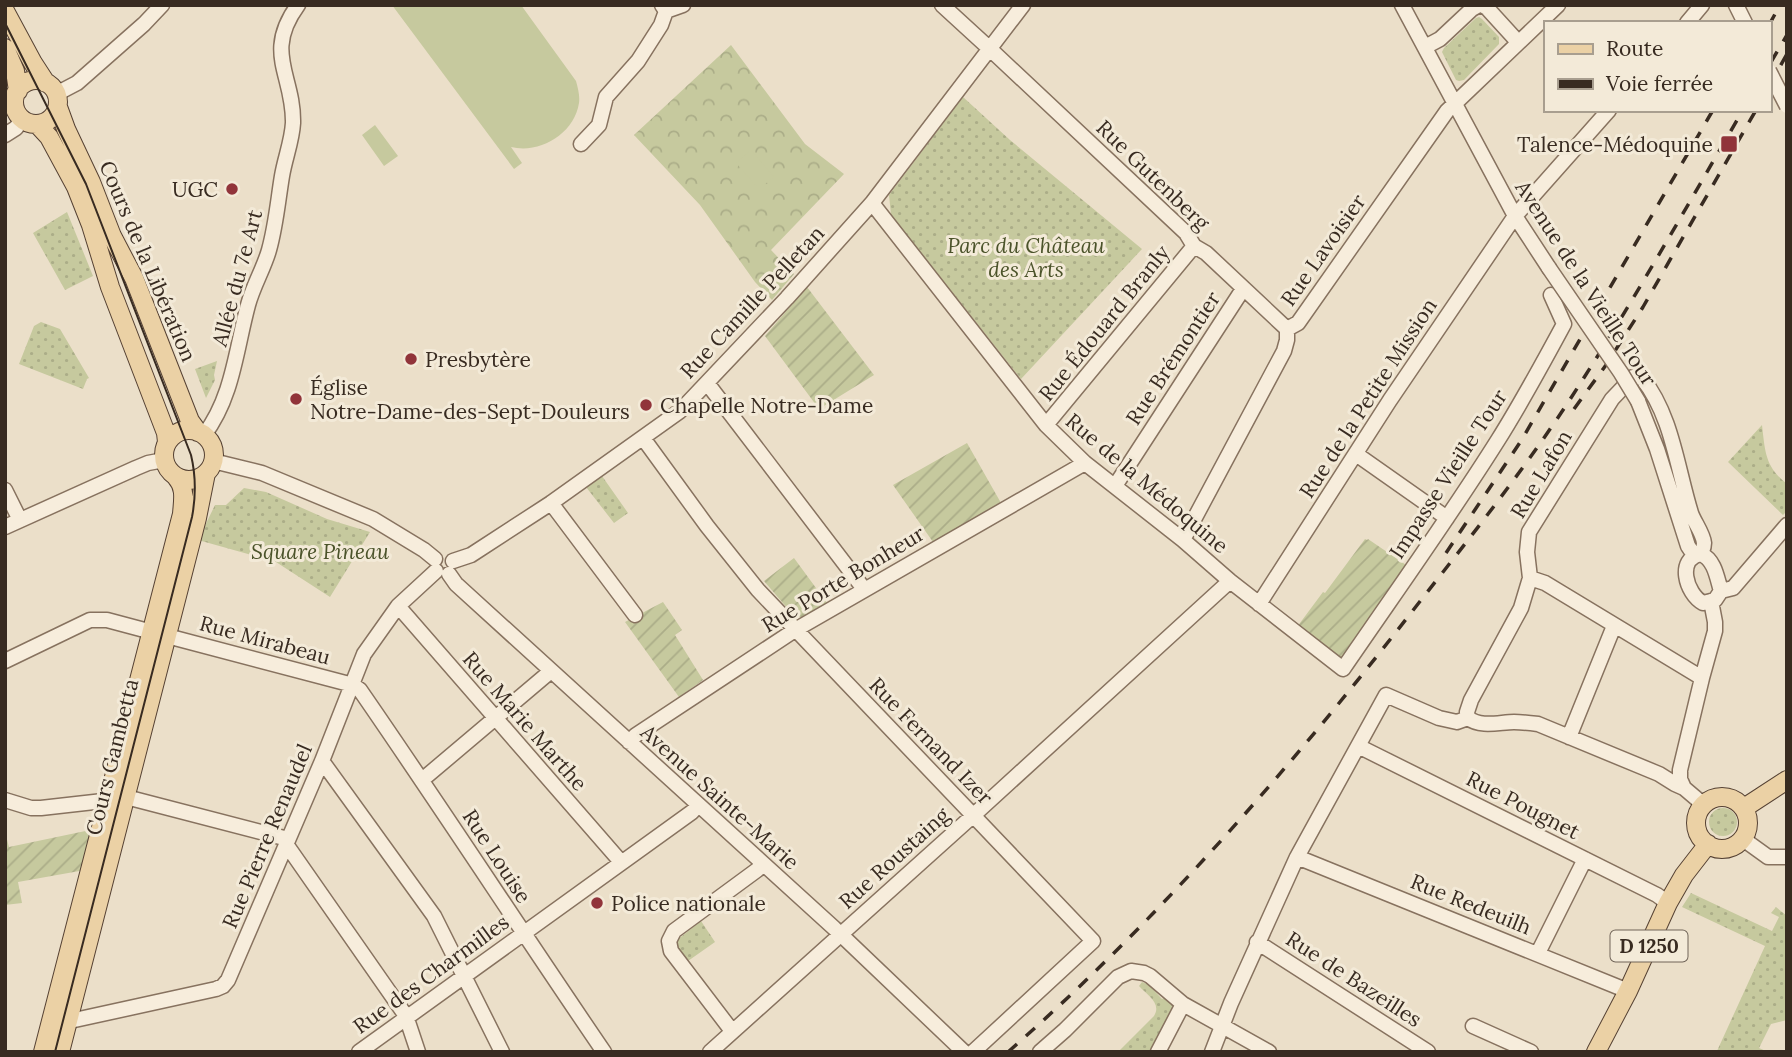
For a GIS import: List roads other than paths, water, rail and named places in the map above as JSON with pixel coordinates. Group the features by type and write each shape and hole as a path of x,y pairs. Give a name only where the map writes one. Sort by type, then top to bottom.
{"main road":[{"name":"Cours de la Libération","path":"5,11 53,94 112,236 134,278 190,422 201,434"},
{"path":"7,55 15,71 18,91"},
{"path":"35,81 53,94 53,117 49,120 30,122 15,109 18,91 29,82 35,81"},
{"name":"Cours de la Libération","path":"30,122 44,129 81,200 110,287 166,433 166,451"},
{"path":"182,431 201,434 212,447 209,467 201,477 190,480 176,477 168,470 166,451 172,437 182,431"},
{"name":"Cours Gambetta","path":"43,1052 117,799 160,634 197,518 209,467"},
{"name":"Cours Gambetta","path":"160,634 184,496 176,477"},
{"path":"1744,808 1787,780"},
{"path":"1717,797 1724,797 1732,798 1744,808 1748,823 1743,839 1723,849 1708,844 1701,838 1696,821 1704,805 1717,797"},
{"name":"Cours Gambetta","path":"60,1052 117,799"},
{"name":"D 1250","path":"1602,1050 1668,903 1684,874 1708,844"}],"street":[{"path":"53,94 77,83 162,5"},
{"name":"Allée du 7e Art","path":"201,434 229,390 249,302 269,251 293,122 281,59 281,44 285,27 298,5"},
{"path":"582,144 599,125 606,97 638,61 661,24 664,8 683,5"},
{"name":"Rue Gutenberg","path":"942,5 1186,233 1194,246 1206,253 1287,329"},
{"name":"Rue Camille Pelletan","path":"443,566 471,555 551,503 680,411 873,203 1023,5"},
{"name":"Avenue de la Vieille Tour","path":"1402,5 1515,216 1638,401 1657,449 1688,546 1698,554"},
{"path":"1425,47 1440,39 1472,9 1481,5 1487,8 1518,42"},
{"name":"Rue Lavoisier","path":"1184,540 1284,351 1287,329 1298,323 1455,103 1558,5"},
{"path":"1689,21 1702,5"},
{"path":"1737,5 1744,21"},
{"path":"1771,75 1787,106"},
{"name":"Rue de la Petite Mission","path":"1259,604 1390,400 1515,216 1607,112"},
{"path":"5,135 30,122"},
{"name":"Rue de la Médoquine","path":"873,203 1046,425 1085,463 1343,669"},
{"name":"Rue Édouard Branly","path":"1046,425 1194,246"},
{"name":"Rue Brémontier","path":"1115,486 1243,289"},
{"name":"Impasse Vieille Tour","path":"1343,669 1447,519 1528,390 1564,324 1550,295"},
{"name":"Rue Lafon","path":"1468,718 1471,701 1521,608 1531,578 1527,552 1530,532 1612,399 1633,377 1642,377 1657,401 1672,443 1690,511 1703,540 1698,554"},
{"path":"706,383 864,589"},
{"name":"Rue Fernand Izer","path":"643,438 737,565 795,630 1093,941 973,1052"},
{"path":"5,527 148,463 166,451"},
{"path":"1356,454 1447,519"},
{"name":"Rue Porte Bonheur","path":"629,742 795,630 1085,463"},
{"path":"209,467 262,473 373,519 424,550 443,566"},
{"path":"5,491 20,520"},
{"path":"551,503 635,615"},
{"path":"1684,788 1680,779 1681,770 1715,631 1716,596 1712,561 1707,556 1698,554 1688,561 1685,571 1693,596 1703,603 1716,596 1733,588 1787,525"},
{"name":"Rue Pierre Renaudel","path":"68,1021 207,991 223,986 228,980 365,654 398,606 443,566"},
{"name":"Avenue Sainte-Marie","path":"443,566 456,584 841,935 964,1052"},
{"path":"1531,578 1545,583 1702,678"},
{"name":"Rue Roustaing","path":"709,1052 1230,581"},
{"name":"Rue Marie Marthe","path":"398,606 621,862"},
{"name":"Rue Mirabeau","path":"5,661 90,620 107,620 352,685"},
{"path":"1569,737 1614,626"},
{"path":"422,780 551,671"},
{"name":"Rue Louise","path":"352,685 360,691 422,780 604,1052"},
{"path":"1212,1052 1257,942 1297,857 1386,695 1439,718 1457,722 1468,718 1484,724 1538,724 1659,774 1684,788 1704,805"},
{"name":"Rue Pougnet","path":"1358,746 1657,895 1668,903"},
{"path":"322,761 435,916 502,1052"},
{"path":"5,800 31,808 41,808 117,799 287,841 406,1016 418,1052"},
{"name":"Rue des Charmilles","path":"359,1052 698,806"},
{"path":"1743,839 1768,857 1787,856"},
{"name":"Rue Redeuilh","path":"1297,857 1628,991"},
{"path":"1538,953 1585,859"},
{"path":"732,1031 671,951 669,941 674,932 763,864"},
{"name":"Rue de Bazeilles","path":"1257,942 1428,1052"},
{"path":"1040,1052 1113,981 1125,973 1138,971 1150,976 1183,1004 1269,1052"},
{"path":"1158,1052 1183,1004"},
{"path":"1473,1026 1531,1052"}],"tram line":[{"path":"5,23 86,184 191,455 195,478 192,517 55,1052"}],"railway":[{"path":"1771,21 1780,5"},
{"path":"1771,62 1787,35"},
{"path":"1771,82 1787,54"},
{"path":"1446,553 1521,441 1712,112"},
{"path":"1008,1052 1116,951 1218,844 1314,733 1447,567 1507,490 1587,373 1742,112"},
{"path":"1574,409 1643,307 1755,112"}],"place":[{"name":"Talence-Médoquine","path":"1729,144"},
{"name":"UGC","path":"232,189"},
{"name":"Presbytère","path":"411,359"},
{"name":"Église Notre-Dame-des-Sept-Douleurs","path":"296,399"},
{"name":"Chapelle Notre-Dame","path":"646,405"},
{"name":"Police nationale","path":"597,903"}],"park label":[{"name":"Parc du Château des Arts","path":"1026,257"},
{"name":"Square Pineau","path":"320,551"}]}
